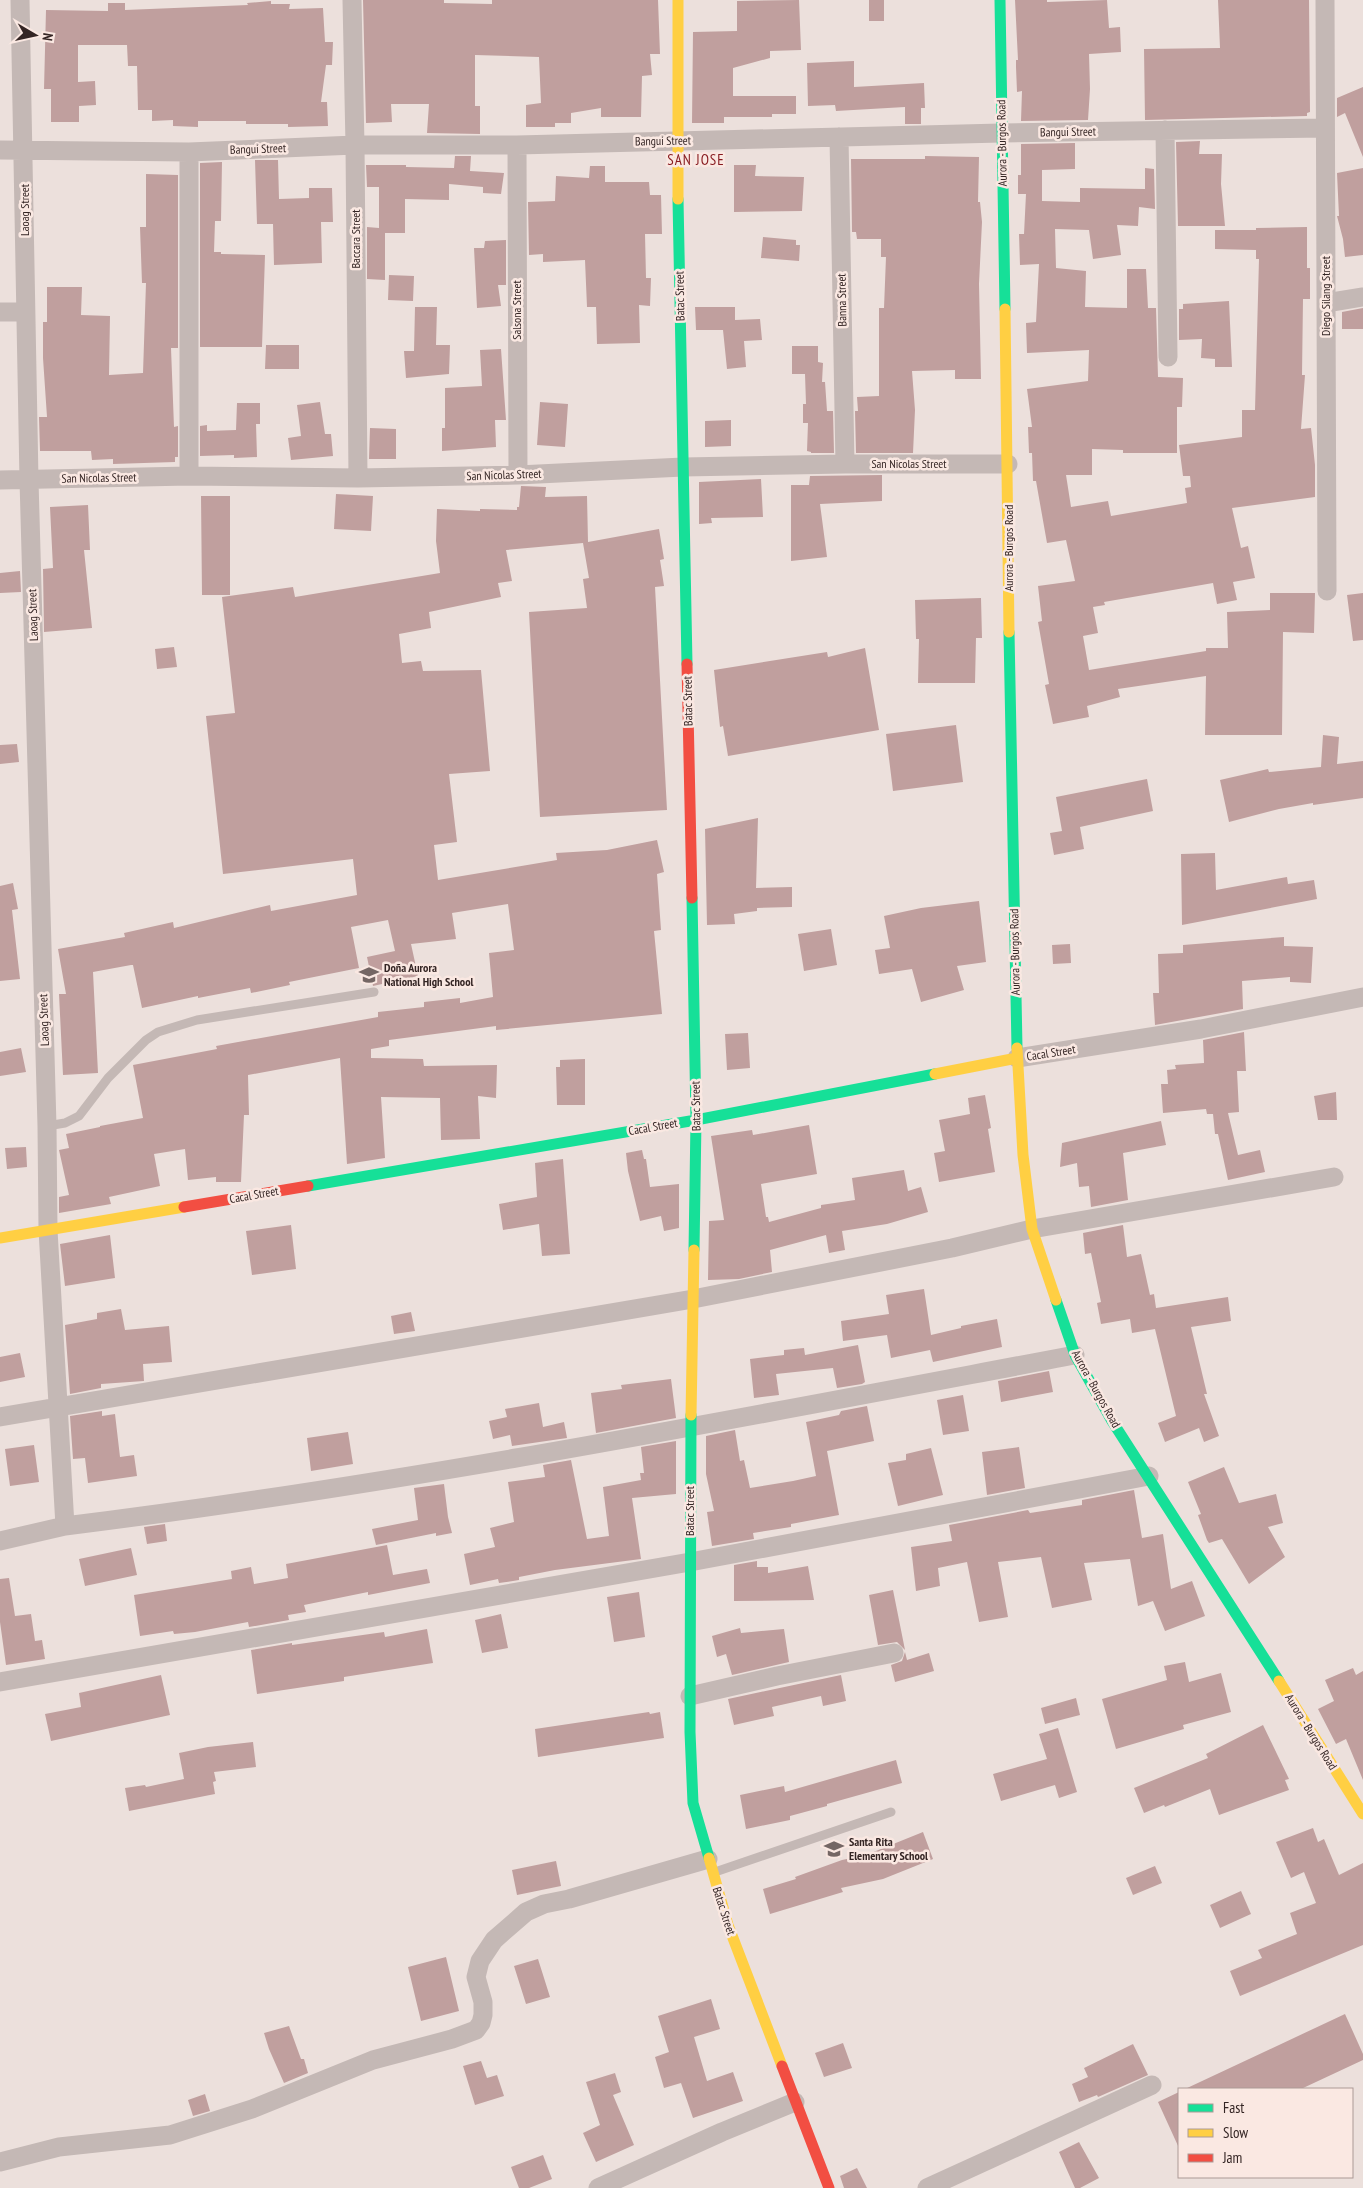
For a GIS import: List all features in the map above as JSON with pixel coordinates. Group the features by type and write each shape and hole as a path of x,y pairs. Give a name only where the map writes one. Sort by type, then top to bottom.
{"street":[{"name":"Laoag Street","path":"20,0 24,149 25,312 47,1126 48,1230 60,1406 65,1526"},
{"name":"Baccara Street","path":"352,0 358,478"},
{"name":"Batac Street","path":"678,0 677,141 696,1120 690,1428 690,1696 693,1804 728,1925 829,2188"},
{"name":"Aurora - Burgos Road","path":"1000,0 1017,1058 1023,1155 1032,1229 1075,1355 1112,1421 1149,1476 1363,1814"},
{"name":"Diego Silang Street","path":"1325,0 1327,591"},
{"name":"Bangui Street","path":"0,150 189,152 355,145 517,145 1001,133 1326,128"},
{"path":"1165,130 1168,357"},
{"name":"Banna Street","path":"839,137 845,464"},
{"name":"Salsona Street","path":"517,145 518,475"},
{"path":"189,152 189,476"},
{"path":"1326,303 1363,297"},
{"path":"0,312 25,312"},
{"name":"San Nicolas Street","path":"0,480 189,476 358,478 518,475 683,467 845,464 1008,464"},
{"name":"Cacal Street","path":"0,1238 696,1120 1017,1058 1201,1030 1363,997"},
{"path":"0,1417 693,1299 952,1248 1032,1229 1334,1177"},
{"path":"0,1541 65,1526 204,1508 690,1428 1075,1355"},
{"path":"0,1682 690,1562 1149,1476"},
{"path":"690,1696 894,1653"},
{"path":"0,2162 59,2147 170,2135 252,2109 373,2060 452,2039 476,2030 482,2022 483,2015 483,2002 476,1976 480,1961 494,1940 526,1912 544,1904 710,1866"},
{"path":"927,2188 1152,2085"},
{"path":"598,2188 722,2132 795,2102"}],"lane":[{"path":"47,1126 65,1123 79,1116 108,1078 128,1056 158,1032 196,1020 374,992"},
{"path":"710,1866 892,1812"}],"building":[{"path":"363,0 444,0 444,3 492,4 492,0 658,0 660,54 650,54 652,75 642,76 641,117 601,117 601,108 571,113 571,123 555,123 555,127 526,127 526,105 541,103 539,57 475,55 475,106 480,106 480,134 427,133 429,104 391,104 392,122 366,123"},
{"path":"799,0 801,50 770,51 770,58 733,68 733,96 796,96 796,114 772,114 772,117 724,117 724,123 692,123 693,32 737,31 737,1"},
{"path":"869,0 884,0 884,21 869,21"},
{"path":"1015,0 1047,0 1047,2 1107,0 1109,28 1120,27 1121,52 1089,54 1090,89 1088,120 1021,121 1022,91 1017,92 1016,60 1018,60"},
{"path":"1218,0 1309,0 1310,112 1307,113 1307,116 1145,120 1144,49 1220,48"},
{"path":"271,1 271,4 290,4 289,9 323,8 325,42 333,42 332,65 326,65 321,102 327,102 328,126 288,127 288,124 246,124 246,121 198,121 198,127 173,126 173,120 152,121 152,110 138,110 137,66 128,66 127,45 78,45 78,82 95,81 96,105 79,106 79,122 51,122 51,89 44,89 46,10 108,11 108,3 125,3 125,10 248,5 247,3"},
{"path":"854,61 854,87 924,83 925,108 921,108 921,124 905,124 905,107 836,111 835,105 808,106 807,63"},
{"path":"1363,87 1363,157 1345,113 1337,117 1337,98"},
{"path":"1200,141 1199,154 1222,154 1221,184 1225,226 1178,226 1176,142"},
{"path":"1075,143 1075,169 1042,170 1042,201 1080,202 1080,188 1145,189 1145,168 1154,169 1155,209 1139,207 1138,226 1117,225 1121,255 1093,259 1089,230 1055,229 1056,268 1086,271 1085,307 1127,308 1127,269 1146,269 1148,308 1156,308 1158,377 1183,378 1182,407 1177,407 1177,453 1123,453 1123,450 1092,449 1092,475 1066,475 1071,507 1108,501 1111,516 1187,503 1185,488 1191,487 1190,476 1183,476 1179,445 1242,437 1242,410 1255,410 1259,259 1256,259 1256,250 1215,249 1215,230 1307,227 1307,268 1310,268 1310,299 1303,299 1302,375 1305,375 1301,429 1311,428 1315,465 1315,497 1232,508 1241,548 1248,546 1255,578 1233,582 1237,600 1217,604 1213,583 1104,602 1105,605 1093,607 1098,633 1083,636 1089,670 1206,651 1206,648 1228,648 1227,612 1270,610 1270,593 1315,593 1314,633 1283,632 1282,735 1205,735 1206,676 1118,689 1120,697 1087,706 1089,717 1053,724 1045,685 1049,684 1038,622 1042,621 1038,586 1075,581 1066,540 1047,543 1036,481 1033,481 1032,453 1029,453 1028,427 1032,427 1027,389 1088,381 1089,350 1027,353 1026,323 1036,322 1039,264 1020,265 1019,234 1024,234 1026,194 1018,194 1018,175 1021,175 1021,144"},
{"path":"455,156 471,156 470,171 504,173 501,194 483,193 483,187 449,184 449,200 405,199 405,233 385,233 385,280 367,279 367,227 379,228 379,187 367,187 366,165 454,168"},
{"path":"925,156 979,157 978,202 980,202 982,222 979,284 981,379 955,379 955,370 912,371 915,410 913,453 856,453 855,411 858,411 857,397 879,396 879,308 884,308 886,257 881,257 881,239 857,239 856,232 852,232 851,159 925,159"},
{"path":"255,160 278,160 279,199 309,198 309,188 332,188 333,222 321,222 322,263 274,265 273,224 257,224"},
{"path":"222,162 221,221 215,221 214,252 221,252 221,254 265,255 262,347 200,347 200,163"},
{"path":"734,165 756,165 755,176 804,177 802,211 734,212"},
{"path":"590,166 605,166 605,182 649,182 650,195 661,195 662,234 645,234 646,278 651,278 650,306 639,305 640,343 597,344 596,307 587,307 585,260 543,262 543,254 529,255 528,202 555,201 556,176 589,178"},
{"path":"1363,168 1363,255 1345,257 1337,216 1339,216 1337,173"},
{"path":"146,174 178,175 178,348 171,348 174,427 178,426 178,457 175,457 175,462 113,464 113,459 92,460 91,451 40,451 39,417 47,417 43,358 43,322 47,322 47,287 82,287 81,315 110,316 109,375 143,373 146,283 142,283 140,227 146,227"},
{"path":"763,237 796,240 796,245 800,245 799,261 761,258"},
{"path":"506,240 506,285 498,285 501,306 477,308 474,248 484,248 485,241"},
{"path":"389,275 414,276 413,301 388,300"},
{"path":"1229,301 1232,367 1215,367 1215,359 1201,358 1202,339 1179,340 1179,309 1183,309 1183,304"},
{"path":"415,307 437,307 436,345 450,345 449,374 406,378 404,351 414,351"},
{"path":"695,307 735,307 735,320 760,319 762,340 744,341 746,367 727,369 723,330 696,330"},
{"path":"1363,308 1363,329 1342,329 1342,312"},
{"path":"266,345 299,345 299,369 265,369"},
{"path":"792,346 818,346 818,362 823,363 822,382 825,382 827,411 833,411 834,453 811,453 807,451 808,423 803,423 803,404 806,404 805,374 792,374"},
{"path":"501,349 506,420 495,420 496,447 442,451 442,428 445,428 445,388 482,386 480,350"},
{"path":"320,402 325,434 331,434 333,456 291,460 288,438 301,436 297,405"},
{"path":"540,402 568,404 565,447 537,445"},
{"path":"237,403 260,403 260,424 256,424 257,457 234,458 234,455 200,456 200,426 207,425 207,431 236,430"},
{"path":"731,420 731,446 705,447 705,421"},
{"path":"370,428 396,429 396,459 369,459"},
{"path":"882,475 882,501 820,504 827,557 791,561 791,485 809,485 810,476"},
{"path":"761,479 763,517 711,518 712,523 699,524 699,482"},
{"path":"521,486 546,487 545,497 587,496 588,542 659,529 664,559 660,560 664,586 655,587 667,810 540,817 529,612 587,608 583,579 589,578 583,543 506,550 512,581 498,583 501,597 429,612 431,628 399,634 402,663 421,661 423,671 481,670 490,771 449,774 457,842 434,845 438,880 557,860 556,853 607,850 657,840 664,872 657,874 661,930 654,931 662,1014 496,1030 496,1026 389,1040 389,1046 371,1049 371,1058 423,1059 424,1066 497,1065 496,1098 478,1096 480,1139 441,1140 440,1098 381,1097 385,1158 347,1164 340,1058 248,1075 249,1115 244,1115 241,1182 216,1182 216,1177 188,1180 185,1149 154,1154 160,1186 109,1197 111,1204 59,1213 59,1197 69,1195 59,1150 69,1148 66,1134 143,1118 133,1065 217,1049 216,1046 378,1017 378,1012 424,1007 424,1002 460,998 460,1003 493,997 489,953 514,950 508,904 452,913 456,939 411,944 418,976 373,986 367,957 395,951 388,920 351,927 359,968 289,982 290,985 251,993 250,988 198,998 198,996 142,1008 133,965 131,965 93,972 98,1073 63,1075 59,994 66,994 58,949 125,937 124,933 173,922 174,928 270,905 271,911 357,895 353,859 223,874 206,716 235,713 222,597 293,587 295,597 440,573 436,541 437,509 517,510"},
{"path":"336,494 373,496 371,531 334,529"},
{"path":"201,496 230,496 230,595 202,595"},
{"path":"88,505 90,550 84,550 92,628 44,632 43,569 53,568 50,507"},
{"path":"20,571 21,592 0,593 0,573"},
{"path":"1363,593 1363,640 1353,641 1347,595"},
{"path":"981,598 982,638 976,638 975,683 918,683 919,639 916,639 915,600"},
{"path":"174,647 177,667 157,669 155,649"},
{"path":"865,648 879,730 728,756 723,726 720,727 714,670 827,652 828,657"},
{"path":"956,725 963,782 893,791 886,734"},
{"path":"1323,735 1339,737 1337,764 1363,761 1363,798 1313,805 1313,803 1279,809 1229,822 1220,780 1268,769 1269,772 1321,767"},
{"path":"17,744 19,762 0,764 0,745"},
{"path":"1147,779 1153,811 1080,827 1084,849 1054,855 1050,833 1062,831 1056,797"},
{"path":"758,818 756,888 792,887 792,907 757,908 757,911 734,914 735,924 707,925 705,829"},
{"path":"1215,853 1216,890 1287,877 1288,884 1314,880 1317,899 1182,925 1181,854"},
{"path":"13,883 18,909 12,910 20,979 0,981 0,886"},
{"path":"979,901 986,962 957,966 964,990 921,1002 912,969 879,974 875,950 890,948 884,916 921,908"},
{"path":"831,929 837,965 804,971 798,934"},
{"path":"1284,937 1284,946 1313,947 1311,983 1290,982 1290,977 1242,981 1243,1009 1155,1025 1153,993 1159,993 1158,954 1183,953 1183,945"},
{"path":"1070,944 1071,963 1053,964 1052,945"},
{"path":"1244,1032 1246,1071 1237,1071 1239,1112 1228,1113 1238,1155 1260,1150 1265,1172 1228,1180 1218,1134 1215,1134 1213,1114 1207,1114 1206,1109 1163,1113 1161,1084 1168,1084 1167,1070 1176,1069 1175,1065 1204,1063 1203,1040"},
{"path":"748,1033 750,1068 727,1070 725,1034"},
{"path":"21,1048 26,1072 0,1076 0,1052"},
{"path":"585,1059 585,1105 557,1105 556,1067 560,1067 560,1060"},
{"path":"1336,1092 1337,1120 1318,1120 1314,1096"},
{"path":"985,1095 991,1128 988,1129 995,1172 939,1182 934,1153 945,1151 939,1120 970,1114 968,1098"},
{"path":"1161,1121 1166,1145 1123,1153 1128,1200 1091,1207 1089,1186 1079,1187 1077,1163 1060,1167 1062,1143"},
{"path":"809,1125 817,1174 761,1184 766,1217 768,1217 769,1222 821,1208 821,1205 855,1200 852,1178 904,1170 908,1191 921,1187 928,1212 887,1224 842,1231 845,1250 829,1253 826,1235 770,1250 772,1272 739,1279 708,1280 709,1221 724,1220 711,1136 752,1130 753,1135"},
{"path":"26,1147 27,1167 7,1169 5,1148"},
{"path":"642,1150 644,1159 646,1159 650,1187 679,1184 679,1228 664,1231 661,1216 640,1221 628,1171 626,1153"},
{"path":"563,1159 570,1254 542,1256 539,1224 503,1230 499,1204 537,1197 535,1163"},
{"path":"291,1225 296,1269 252,1275 246,1231"},
{"path":"1123,1225 1127,1257 1141,1254 1150,1295 1154,1294 1156,1308 1228,1297 1231,1321 1191,1327 1207,1394 1204,1394 1219,1436 1204,1442 1199,1428 1165,1442 1158,1423 1176,1416 1155,1329 1132,1333 1130,1319 1101,1324 1097,1303 1101,1302 1091,1253 1085,1254 1083,1233"},
{"path":"110,1235 115,1278 65,1286 60,1244"},
{"path":"924,1289 931,1335 961,1328 961,1326 997,1319 1002,1347 933,1362 930,1350 891,1358 887,1335 843,1341 841,1321 889,1314 886,1295"},
{"path":"121,1309 125,1330 169,1326 172,1362 143,1364 144,1381 101,1384 101,1388 70,1394 65,1325 97,1319 97,1313"},
{"path":"411,1312 415,1331 394,1334 391,1316"},
{"path":"858,1345 865,1382 862,1384 837,1388 833,1368 776,1374 779,1395 754,1398 750,1359 784,1355 784,1350 804,1348 805,1355"},
{"path":"20,1353 25,1377 0,1382 0,1357"},
{"path":"1049,1371 1053,1392 1001,1402 998,1381"},
{"path":"671,1379 676,1418 596,1433 591,1393 622,1389 621,1385"},
{"path":"963,1395 969,1431 943,1435 937,1400"},
{"path":"539,1403 543,1427 564,1422 567,1438 512,1446 510,1435 493,1439 489,1421 507,1417 505,1409"},
{"path":"867,1406 874,1441 827,1451 839,1515 791,1524 791,1527 753,1533 754,1539 712,1546 707,1512 714,1511 706,1474 706,1436 735,1430 740,1461 744,1460 750,1488 793,1481 816,1476 806,1422 839,1415 841,1411"},
{"path":"102,1411 102,1416 115,1414 120,1457 134,1455 137,1476 88,1483 85,1458 73,1459 70,1416"},
{"path":"348,1432 353,1464 311,1471 307,1438"},
{"path":"676,1441 676,1494 632,1498 641,1559 555,1570 519,1577 519,1580 513,1581 499,1583 498,1579 470,1585 464,1554 495,1547 490,1528 514,1522 508,1482 545,1477 543,1465 571,1460 587,1539 609,1536 603,1487 641,1480 640,1473 644,1473 641,1447"},
{"path":"34,1445 39,1482 10,1486 5,1449"},
{"path":"1019,1447 1025,1488 987,1495 982,1452"},
{"path":"931,1448 943,1495 898,1506 888,1463 906,1460 906,1454"},
{"path":"1224,1467 1239,1503 1276,1494 1283,1523 1268,1527 1285,1557 1249,1584 1222,1539 1209,1543 1207,1540 1198,1515 1201,1514 1188,1482"},
{"path":"444,1484 452,1533 436,1536 436,1533 376,1545 372,1529 418,1520 414,1488"},
{"path":"1134,1490 1142,1538 1163,1534 1171,1589 1192,1581 1205,1616 1165,1631 1153,1601 1138,1606 1130,1559 1084,1563 1092,1600 1052,1608 1041,1557 998,1562 1008,1617 979,1622 967,1562 938,1568 940,1586 916,1591 911,1547 952,1541 949,1525 1028,1510 1030,1513 1082,1505 1082,1500"},
{"path":"165,1524 167,1541 147,1544 144,1527"},
{"path":"387,1545 393,1575 427,1569 430,1583 368,1595 368,1592 304,1605 306,1612 288,1615 289,1620 249,1627 248,1622 195,1632 174,1634 173,1631 140,1636 134,1595 232,1579 231,1571 251,1567 254,1584 288,1578 286,1564"},
{"path":"131,1548 137,1575 85,1586 79,1559"},
{"path":"757,1561 757,1567 768,1567 768,1573 808,1566 814,1600 734,1601 734,1565"},
{"path":"9,1578 15,1616 31,1614 35,1641 42,1640 45,1659 6,1665 0,1622 0,1579"},
{"path":"893,1590 905,1650 897,1642 878,1645 869,1595"},
{"path":"639,1592 645,1637 614,1642 607,1597"},
{"path":"501,1614 508,1648 482,1653 475,1620"},
{"path":"740,1628 741,1633 784,1629 789,1662 732,1675 726,1654 717,1657 712,1636"},
{"path":"427,1629 433,1663 344,1677 344,1681 257,1694 251,1650 384,1632 385,1637"},
{"path":"905,1652 907,1660 929,1653 934,1671 895,1682 891,1665 902,1661"},
{"path":"1185,1662 1189,1682 1221,1673 1231,1712 1183,1725 1184,1729 1116,1749 1102,1699 1167,1680 1164,1666"},
{"path":"1353,1668 1356,1675 1363,1671 1363,1780 1346,1739 1336,1744 1318,1709 1334,1701 1325,1680"},
{"path":"161,1675 170,1715 51,1741 45,1714 81,1707 79,1693"},
{"path":"841,1675 846,1701 823,1706 821,1696 772,1707 774,1716 734,1725 728,1699"},
{"path":"1076,1698 1080,1715 1045,1724 1041,1708"},
{"path":"649,1712 650,1714 660,1712 664,1738 538,1757 535,1729"},
{"path":"1263,1725 1289,1779 1285,1780 1289,1790 1219,1815 1210,1789 1165,1807 1164,1805 1144,1813 1134,1788 1208,1758 1206,1754"},
{"path":"1058,1728 1077,1792 1059,1798 1055,1785 1001,1801 993,1774 1047,1759 1039,1734"},
{"path":"253,1742 256,1767 214,1772 216,1781 213,1782 215,1794 129,1811 125,1788 145,1785 146,1787 184,1779 179,1753 208,1747"},
{"path":"896,1760 902,1783 790,1816 790,1820 746,1829 740,1795 784,1786 785,1792"},
{"path":"1313,1828 1318,1842 1324,1839 1339,1875 1363,1863 1363,1945 1240,1996 1230,1971 1262,1958 1258,1950 1297,1934 1290,1913 1316,1903 1304,1872 1291,1878 1276,1842"},
{"path":"923,1832 933,1859 883,1879 841,1888 843,1892 770,1914 763,1889 796,1879 795,1877 842,1860 866,1855"},
{"path":"556,1861 561,1886 517,1895 512,1870"},
{"path":"1155,1866 1162,1883 1133,1895 1126,1878"},
{"path":"1241,1891 1251,1914 1220,1928 1210,1905"},
{"path":"446,1957 459,2011 421,2021 408,1967"},
{"path":"538,1959 550,1997 526,2004 514,1966"},
{"path":"711,1999 720,2029 694,2037 707,2081 733,2072 743,2101 693,2118 681,2083 664,2088 655,2057 669,2052 658,2016"},
{"path":"1345,2014 1363,2054 1363,2060 1303,2088 1187,2088"},
{"path":"289,2026 301,2059 304,2059 308,2073 284,2083 264,2033"},
{"path":"843,2043 852,2068 824,2077 815,2053"},
{"path":"1133,2044 1148,2075 1098,2097 1097,2095 1079,2102 1072,2084 1088,2077 1084,2068"},
{"path":"481,2061 487,2078 497,2075 504,2096 475,2105 463,2066"},
{"path":"615,2073 621,2092 613,2095 634,2145 596,2162 583,2133 600,2125 586,2082"},
{"path":"1178,2092 1178,2146 1158,2102"},
{"path":"205,2094 210,2111 193,2116 188,2100"},
{"path":"1079,2142 1099,2178 1080,2188 1075,2188 1059,2152"},
{"path":"543,2155 552,2179 529,2188 519,2188 511,2167"},
{"path":"857,2168 867,2188 844,2188 840,2176"}],"traffic: fast":[{"path":"1000,0 1005,309"},
{"path":"678,199 687,664"},
{"path":"1009,632 1017,1048"},
{"path":"692,898 696,1120 694,1250"},
{"path":"308,1186 696,1120 935,1074"},
{"path":"1056,1300 1075,1355 1112,1421 1279,1681"},
{"path":"691,1415 690,1732 693,1803 709,1858"}],"traffic: slow":[{"path":"678,0 678,199"},
{"path":"1005,309 1009,632"},
{"path":"1017,1048 1023,1155 1032,1229 1056,1300"},
{"path":"935,1074 1017,1058"},
{"path":"0,1238 184,1207"},
{"path":"691,1415 694,1250"},
{"path":"1279,1681 1363,1814"},
{"path":"709,1858 728,1925 782,2066"}],"traffic: jam":[{"path":"687,664 692,898"},
{"path":"184,1207 308,1186"},
{"path":"782,2066 829,2188"}],"place":[{"name":"Doña Aurora National High School","path":"369,975"},
{"name":"Santa Rita Elementary School","path":"834,1849"}],"district":[{"name":"SAN JOSE","path":"696,160"}]}
